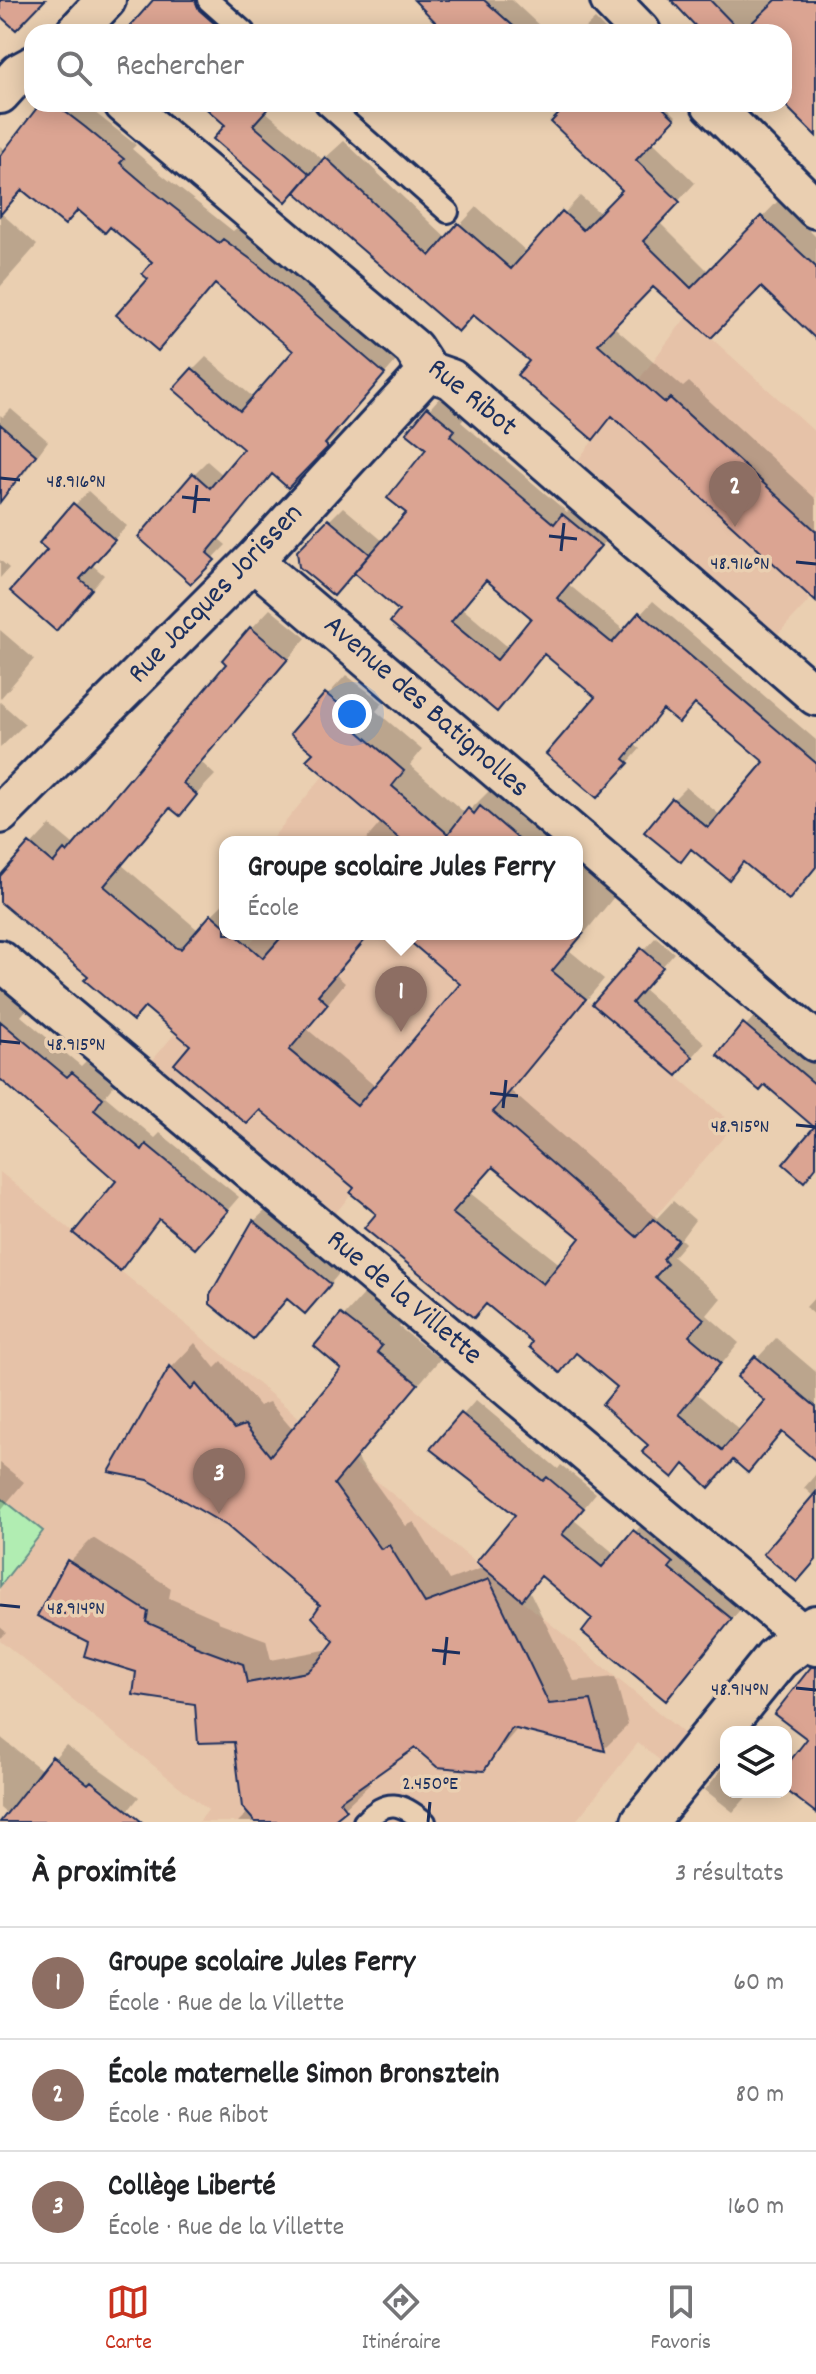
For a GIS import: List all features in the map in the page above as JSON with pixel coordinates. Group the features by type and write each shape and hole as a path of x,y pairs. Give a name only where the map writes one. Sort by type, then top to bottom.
{"street":[{"path":"84,24 106,0"},
{"path":"610,0 633,24"},
{"name":"Rue Ribot","path":"133,112 413,348 428,371 451,379 816,696"},
{"path":"719,112 816,209"},
{"name":"Rue Jacques Jorissen","path":"0,814 253,561 428,371"},
{"name":"Avenue des Batignolles","path":"253,561 575,836"},
{"name":"Avenue des Batignolles","path":"583,843 816,1042"},
{"name":"Rue de la Villette","path":"0,960 812,1637"},
{"path":"644,1822 777,1658 812,1637"}],"lane":[{"path":"208,0 235,24"},
{"path":"335,112 448,212"},
{"path":"364,1822 379,1807 397,1805 425,1822"}],"shaded area":[{"path":"687,316 816,433 816,593 778,634 578,460"},
{"path":"323,776 394,836 274,836"},
{"path":"253,940 516,940 734,1125 612,1267 421,1110 334,1215 151,1062"},
{"path":"0,1172 686,1735 666,1765 638,1743 575,1822 199,1822 208,1810 0,1640 0,1586 43,1531 0,1497"}],"green space":[{"path":"0,1497 43,1531 0,1586"}],"building":[{"path":"0,0 45,0 16,30 0,16"},
{"path":"153,0 195,0 199,10 215,24 132,24"},
{"path":"414,0 484,0 511,24 437,24"},
{"path":"671,0 710,0 733,24 694,24"},
{"path":"776,0 816,0 816,136 792,112 792,24 750,24"},
{"path":"34,112 65,112 124,159 120,163 148,187 219,243 223,239 256,263 385,374 325,444 328,447 288,488 272,474 207,553 215,560 191,584 138,537 193,473 210,488 243,449 173,389 192,368 240,411 293,351 215,284 158,351 116,315 148,279 142,274 152,262 110,227 105,233 78,210 65,225 22,190 0,215 0,156"},
{"path":"210,112 265,112 253,125 310,174 286,202 213,139 225,125"},
{"path":"560,112 668,112 675,119 636,160 680,202 643,241 691,288 761,216 816,267 816,339 761,287 711,338 653,287 598,344 665,403 670,398 816,531 816,602 612,416 593,440 517,375 529,361 473,315 458,332 295,192 325,157 430,256 458,223 511,269 562,211 583,230 622,190 551,122"},
{"path":"427,407 455,430 450,436 554,524 562,514 601,546 557,598 612,643 639,612 816,763 816,867 789,900 743,862 729,880 691,849 681,862 644,832 672,798 708,828 764,762 695,704 679,723 663,710 624,759 629,763 597,798 546,754 595,697 544,654 497,712 390,622 399,611 354,573 406,513 387,498 426,449 406,433","holes":["486,580 531,618 497,660 451,622"]},
{"path":"0,424 36,455 0,502"},
{"path":"73,503 115,540 80,579 92,589 56,631 10,591 47,550 39,543"},
{"path":"328,519 370,554 334,596 299,567 297,551"},
{"path":"250,627 288,659 183,783 197,795 180,816 170,808 104,886 181,949 211,914 219,921 219,940 242,940 263,958 279,940 365,940 318,995 328,1004 289,1050 357,1106 460,984 408,940 578,940 552,971 586,999 493,1112 637,1237 653,1219 678,1240 663,1259 667,1264 655,1277 704,1319 689,1336 721,1363 679,1414 722,1450 765,1401 737,1377 755,1356 816,1407 816,1461 782,1432 748,1473 733,1460 709,1488 684,1464 673,1478 642,1452 648,1445 602,1405 617,1387 576,1353 560,1373 529,1347 532,1342 486,1304 474,1318 364,1228 376,1214 350,1193 354,1188 260,1110 247,1124 174,1064 190,1045 145,1007 133,1021 84,980 88,976 0,902 0,876 29,843 53,863 64,850 67,853 226,664 222,660","holes":["493,1167 580,1238 543,1284 452,1213"]},
{"path":"325,693 339,704 341,701 366,723 359,732 404,771 392,786 448,834 468,808 474,814 480,806 515,836 396,836 306,760 313,753 290,734"},
{"path":"641,948 663,967 632,1003 693,1057 677,1076 592,1004"},
{"path":"0,1021 67,1077 72,1072 103,1098 94,1110 142,1150 146,1144 228,1211 195,1249 159,1219 120,1271 73,1233 116,1181 0,1079"},
{"path":"743,1023 816,1085 816,1167 804,1182 783,1164 814,1127 765,1085 760,1091 717,1055"},
{"path":"253,1220 331,1284 305,1314 287,1299 253,1339 210,1304 210,1295"},
{"path":"341,1314 382,1346 377,1352 418,1384 334,1484 381,1549 389,1545 425,1603 489,1579 549,1704 591,1700 605,1751 512,1728 484,1771 437,1767 415,1748 340,1801 347,1810 332,1822 255,1822 242,1807 234,1742 198,1743 195,1704 133,1695 136,1672 84,1656 88,1642 37,1616 67,1560 148,1612 146,1622 194,1643 194,1646 243,1664 247,1683 307,1672 318,1662 334,1641 312,1617 320,1605 227,1526 148,1480 109,1472 170,1366 191,1390 196,1384 234,1429 245,1425 270,1456 341,1369 314,1346"},
{"path":"461,1413 543,1481 547,1477 584,1508 562,1534 602,1567 633,1530 673,1563 669,1568 732,1619 666,1701 582,1632 592,1619 541,1576 522,1600 476,1562 515,1515 430,1449"},
{"path":"816,1492 816,1560 797,1582 763,1554"},
{"path":"811,1667 816,1667 816,1813 792,1795 792,1758 807,1739 774,1714"},
{"path":"52,1756 88,1784 91,1781 142,1822 0,1822"}],"place":[{"name":"École maternelle Simon Bronsztein","path":"735,527"},
{"name":"Groupe scolaire Jules Ferry","path":"401,1032"},
{"name":"Collège Liberté","path":"219,1514"}]}
